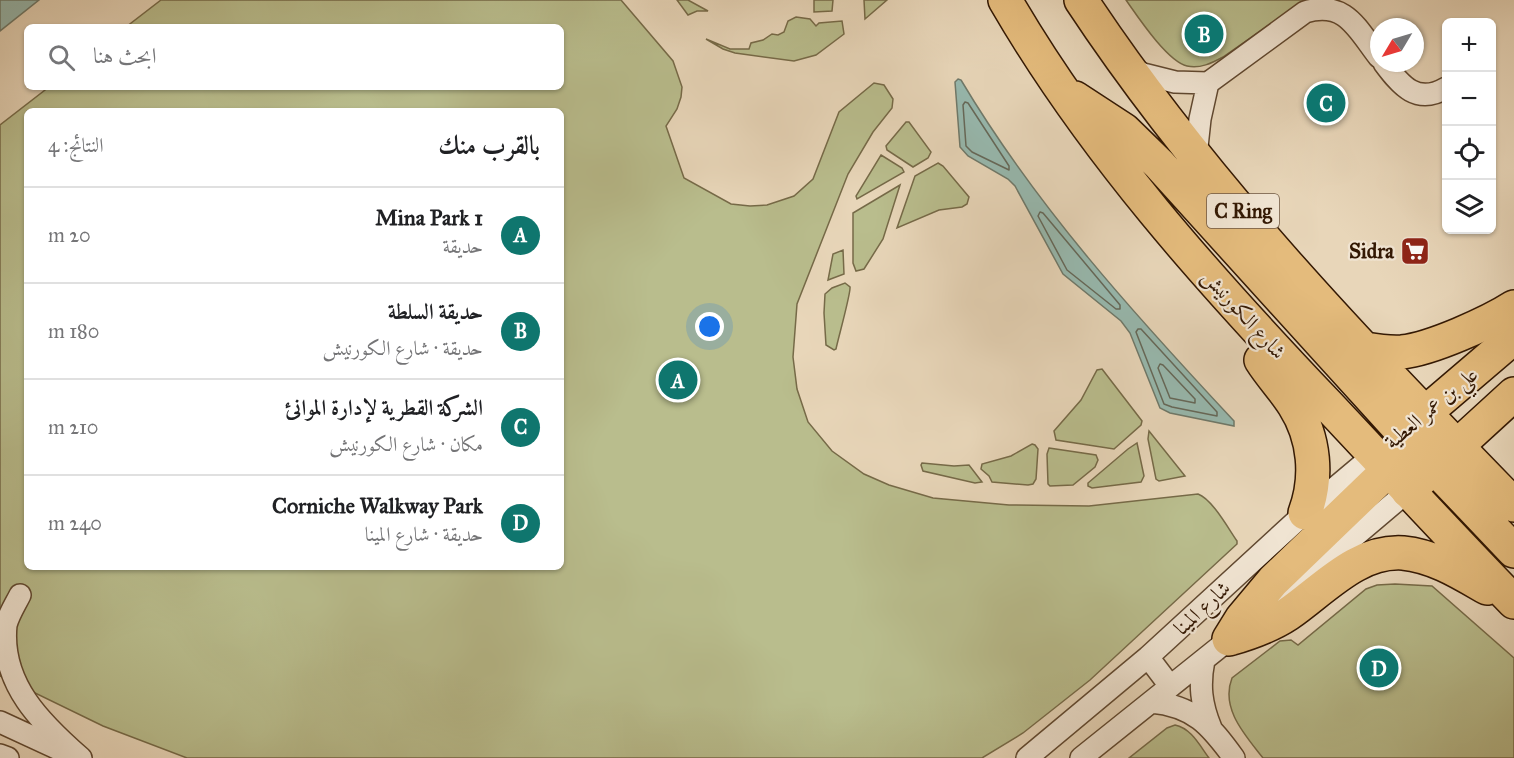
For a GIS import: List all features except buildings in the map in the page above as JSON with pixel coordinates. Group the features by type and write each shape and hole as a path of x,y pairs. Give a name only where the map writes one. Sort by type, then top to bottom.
{"main road":[{"name":"شارع الكورنيش","path":"1005,0 1108,156 1244,316 1412,452 1514,505"},
{"name":"شارع الكورنيش","path":"1081,0 1128,67 1196,156 1289,266 1365,349 1412,452 1514,603"},
{"path":"1063,91 1111,121 1153,158 1412,452 1514,551"},
{"path":"1365,349 1401,352 1425,347 1477,326 1514,307"},
{"path":"1244,316 1259,358 1271,377 1292,402 1307,433 1313,473 1312,489 1305,513"},
{"name":"علي بن عمر العطية","path":"1412,452 1514,337"},
{"name":"علي بن عمر العطية","path":"1412,452 1514,394"},
{"path":"1229,639 1257,599 1273,581 1412,452"},
{"path":"1229,639 1269,625 1287,615 1352,567 1364,560 1390,553 1404,553 1434,561 1514,603"}],"street":[{"path":"1128,67 1143,74 1175,82 1208,83 1305,12 1319,8 1331,8 1343,14 1370,45"},
{"path":"1391,72 1398,82 1420,94 1435,94 1442,90"},
{"path":"1196,156 1200,119 1208,83"},
{"name":"شارع المينا","path":"1028,758 1148,657 1305,513 1412,452"},
{"path":"20,595 6,624 3,637 2,650 12,688 29,710 80,758"},
{"name":"شارع المينا","path":"1081,758 1229,639"},
{"path":"1148,657 1170,686"},
{"path":"1204,660 1200,677 1200,695 1211,728"},
{"path":"1151,702 1168,703 1184,708 1198,717 1211,728 1234,758"},
{"path":"0,722 80,758"},
{"path":"0,755 8,758"}],"green space":[{"path":"161,0 621,0 673,61 682,87 681,97 677,109 666,126 684,178 731,204 767,205 794,196 813,179 839,112 874,83 884,85 893,99 892,108 873,132 848,174 797,304 793,357 797,389 808,422 832,451 864,474 889,485 933,498 1009,505 1089,506 1198,494 1214,508 1237,544 1090,680 1023,733 982,758 187,758 103,726 0,676 0,125 45,90 564,90 564,24 130,24"},
{"path":"677,0 688,0 708,11 697,11 688,15"},
{"path":"814,0 833,0 832,11 814,12"},
{"path":"864,0 887,0 865,19"},
{"path":"1126,0 1305,0 1223,57 1206,65 1192,67 1179,62 1162,47"},
{"path":"796,17 810,19 816,26 819,23 842,21 844,34 816,55 794,61 735,53 706,39 730,49 749,49 751,43 763,40 772,34 778,35 784,32 788,21"},
{"path":"906,122 909,122 931,152 928,158 913,167 887,150 886,146"},
{"path":"881,155 902,168 904,172 857,199 856,196"},
{"path":"938,163 969,197 967,204 962,207 939,210 897,228 915,176"},
{"path":"900,185 883,239 864,269 856,271 853,263 853,213"},
{"path":"843,250 844,274 828,280 833,254"},
{"path":"845,283 850,287 850,291 834,350 826,345 825,294 832,288"},
{"path":"1102,369 1142,421 1141,425 1114,449 1056,440 1054,431 1081,400 1097,370"},
{"path":"1149,431 1185,476 1159,481 1156,479 1148,439"},
{"path":"1137,443 1144,476 1141,482 1092,488 1088,486 1088,483"},
{"path":"1032,444 1038,449 1036,479 1033,484 992,482 981,469 982,464 1011,456"},
{"path":"1049,448 1096,455 1098,460 1095,467 1073,485 1050,486 1048,484 1047,454"},
{"path":"922,463 969,465 982,482 975,483 923,471"},
{"path":"1377,585 1432,586 1514,658 1514,758 1263,758 1243,731 1232,711 1229,689 1232,678 1280,641 1291,640 1298,645 1366,589"},
{"path":"1175,725 1186,730 1209,758 1129,758 1167,728"}],"water":[{"path":"0,0 39,0 0,31"},
{"path":"958,79 961,80 1021,171 1088,258 1234,421 1234,426 1170,413 1160,408 1130,333 1121,321 1063,274 1015,186 1008,179 968,156 960,147 955,82"}],"place":[{"name":"حديقة السلطة","path":"1204,34"},
{"name":"الشركة القطرية لإدارة الموانئ","path":"1326,103"},
{"name":"Sidra","path":"1415,251"},
{"name":"Mina Park 1","path":"678,380"},
{"name":"Corniche Walkway Park","path":"1379,668"}]}
